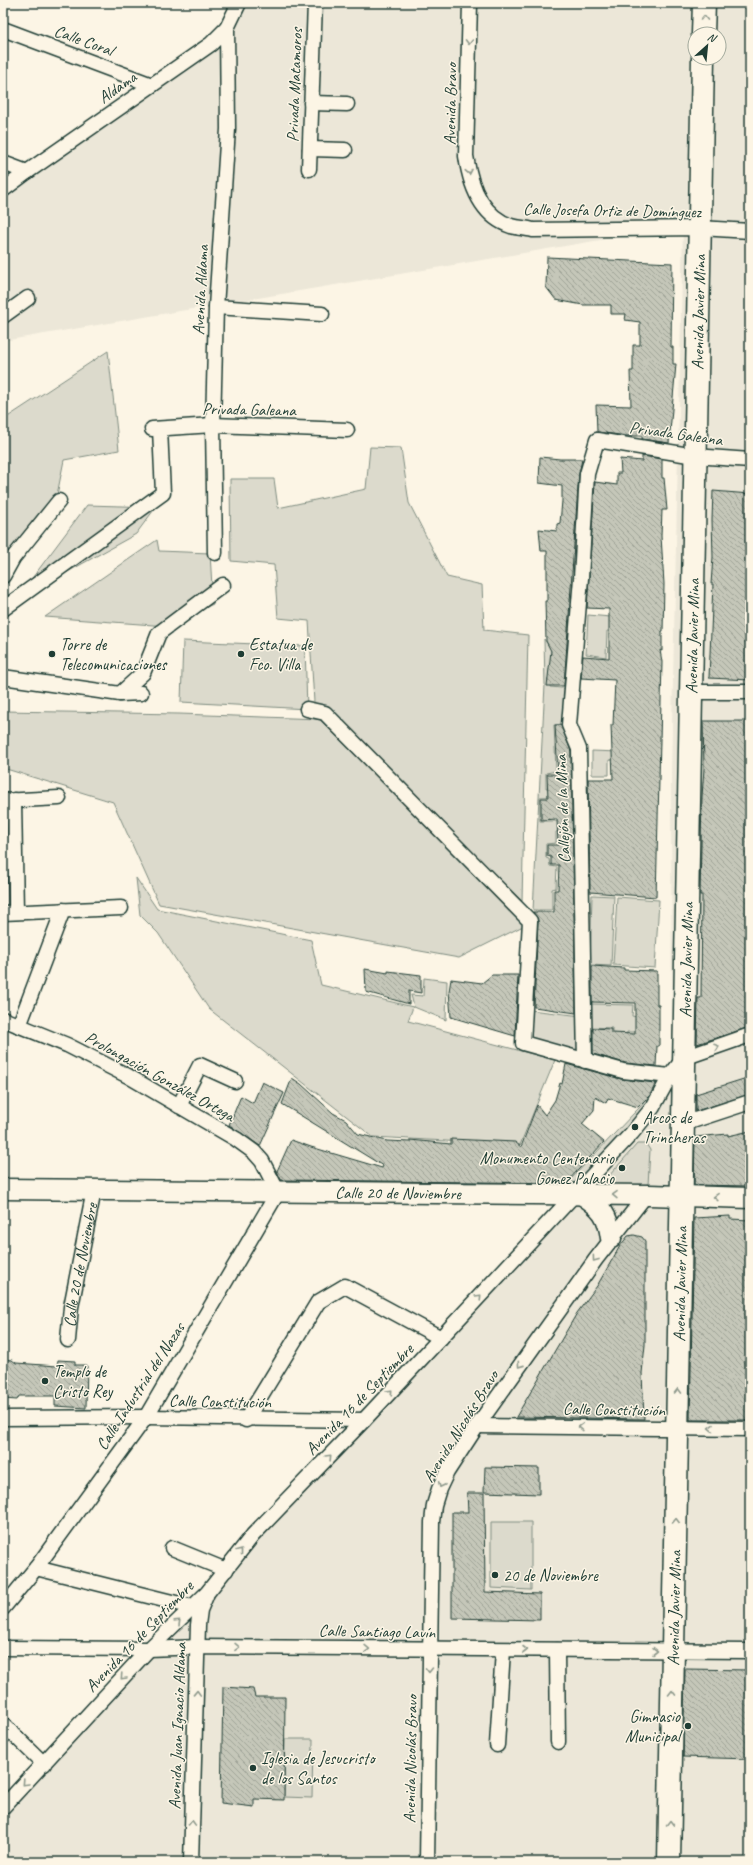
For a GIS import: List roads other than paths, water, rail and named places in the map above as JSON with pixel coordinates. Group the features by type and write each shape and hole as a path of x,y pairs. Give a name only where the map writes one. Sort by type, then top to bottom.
{"main road":[{"path":"703,26 704,3"},
{"name":"Avenida Javier Mina","path":"669,1862 703,66"},
{"name":"Calle 20 de Noviembre","path":"3,1189 646,1195 750,1198"},
{"path":"578,1195 604,1212 609,1223 611,1238"}],"street":[{"name":"Aldama","path":"3,190 211,44 227,28 239,3"},
{"name":"Privada Matamoros","path":"309,169 315,3"},
{"name":"Avenida Bravo","path":"470,3 466,156 469,176 481,204"},
{"name":"Avenida Aldama","path":"215,553 213,425 216,307 228,128 227,28"},
{"name":"Calle Coral","path":"3,29 152,84"},
{"path":"311,102 347,104"},
{"path":"310,149 345,150"},
{"path":"3,163 27,172"},
{"name":"Calle Josefa Ortiz de Domínguez","path":"481,204 493,217 511,226 533,230 700,228 750,231"},
{"path":"3,316 28,298"},
{"path":"216,307 322,314"},
{"name":"Privada Galeana","path":"3,609 163,493 156,429 213,425 347,430"},
{"name":"Privada Galeana","path":"596,440 695,456 750,460"},
{"name":"Callejón de la Mina","path":"585,1061 579,748 569,725 581,578 587,474 596,440"},
{"path":"3,576 13,558 59,501"},
{"path":"120,694 143,673 159,633 223,585"},
{"path":"3,677 120,694 141,693"},
{"path":"691,692 750,692"},
{"path":"307,709 325,713 530,921 523,1043 623,1071 670,1076"},
{"path":"58,798 8,801 10,913 121,908"},
{"path":"19,1026 64,910"},
{"name":"Prolongación González Ortega","path":"3,1019 67,1045 128,1076 236,1139 254,1152 262,1161 278,1192"},
{"path":"684,1058 750,1035"},
{"name":"Avenida 16 de Septiembre","path":"3,1808 150,1649 207,1593 252,1535 364,1420 578,1195 653,1107 670,1076 684,1058"},
{"path":"179,1106 200,1065 235,1081"},
{"path":"683,1124 750,1102"},
{"name":"Calle 20 de Noviembre","path":"68,1340 71,1307 94,1190"},
{"name":"Calle Industrial del Nazas","path":"3,1608 36,1568 146,1417 278,1192"},
{"name":"Avenida Nicolás Bravo","path":"426,1862 432,1522 434,1505 439,1489 447,1472 477,1426 611,1238 646,1195"},
{"path":"246,1420 318,1302 345,1286 441,1338"},
{"name":"Calle Constitución","path":"3,1418 146,1417 246,1420 364,1420"},
{"name":"Calle Constitución","path":"477,1426 750,1428"},
{"path":"172,1548 226,1570"},
{"path":"36,1568 192,1607"},
{"name":"Avenida Juan Ignacio Aldama","path":"190,1862 198,1625 200,1610 207,1593"},
{"name":"Calle Santiago Lavín","path":"3,1648 150,1649 198,1647 750,1651"},
{"path":"497,1745 503,1650"},
{"path":"557,1650 558,1742"},
{"path":"3,1724 44,1764"}],"place":[{"name":"Torre de Telecomunicaciones","path":"52,654"},
{"name":"Estatua de Fco. Villa","path":"241,654"},
{"name":"Arcos de Trincheras","path":"635,1127"},
{"name":"Monumento Centenario Gomez Palacio","path":"622,1168"},
{"name":"Templo de Cristo Rey","path":"45,1381"},
{"name":"20 de Noviembre","path":"495,1575"},
{"name":"Gimnasio Municipal","path":"688,1726"},
{"name":"Iglesia de Jesucristo de los Santos","path":"253,1768"}]}
